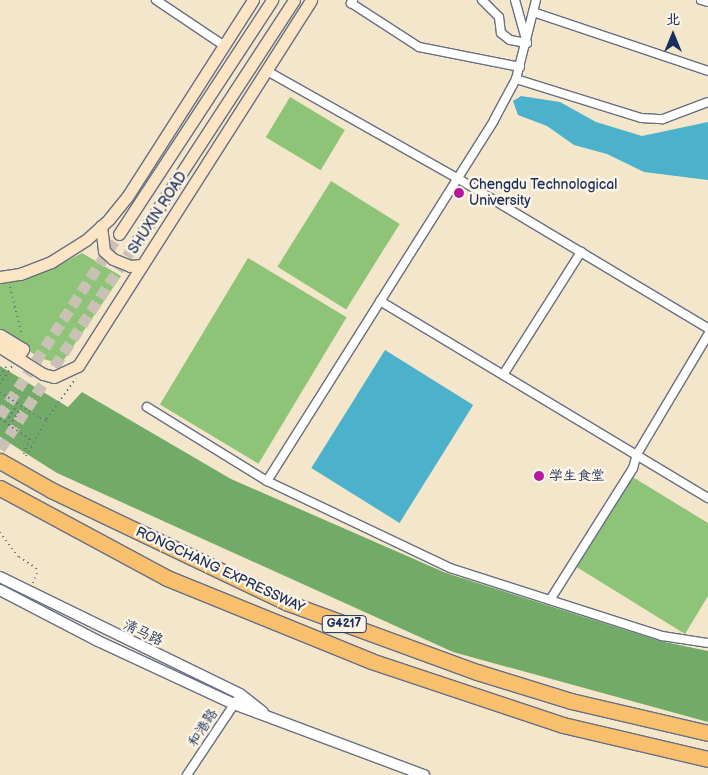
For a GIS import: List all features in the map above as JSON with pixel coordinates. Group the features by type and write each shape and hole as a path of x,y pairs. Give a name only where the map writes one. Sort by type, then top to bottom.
{"highway":[{"name":"RONGCHANG EXPRESSWAY","path":"0,461 50,490 288,603 477,672 571,701 708,733"},
{"name":"RONGCHANG EXPRESSWAY","path":"0,488 167,578 371,661 563,725 708,759"}],"main road":[{"path":"5,280 51,262 86,240 127,197 253,0"},
{"path":"119,234 272,0"},
{"path":"135,244 294,0"},
{"name":"SHUXIN ROAD","path":"78,366 311,0"},
{"path":"101,226 104,251 120,263 142,266"},
{"path":"0,335 23,349 18,357"},
{"path":"0,347 43,374 54,377 78,366"}],"street":[{"path":"156,0 223,45"},
{"path":"353,0 351,3 419,47 520,67"},
{"path":"482,0 499,17 501,33 510,40 527,43"},
{"path":"515,0 527,43"},
{"path":"267,481 457,178 516,79 527,43 536,0"},
{"path":"700,0 708,2"},
{"path":"533,12 708,71"},
{"path":"267,71 457,178 708,328"},
{"path":"516,79 640,118 663,119 708,102"},
{"path":"504,375 581,252"},
{"path":"380,301 708,498"},
{"path":"550,600 632,468 637,454 708,335"},
{"path":"147,407 267,481 450,568 662,636 708,643"},
{"name":"清马路","path":"0,577 240,694 271,718"},
{"name":"清马路","path":"0,590 98,641 234,704 424,775"},
{"name":"和港路","path":"187,775 240,694"}],"path":[{"path":"5,280 23,339 20,343"},
{"path":"0,384 18,357"},
{"path":"26,456 47,419 76,379 78,366"},
{"path":"0,376 6,367"},
{"path":"0,392 22,408 47,419"},
{"path":"6,422 17,405"},
{"path":"10,425 22,408"},
{"path":"0,418 30,439 23,455"},
{"path":"0,532 19,557 36,568 37,573 28,592"}],"green space":[{"path":"290,97 345,130 321,170 266,137"},
{"path":"331,181 400,224 346,310 277,267"},
{"path":"82,253 121,276 61,364 40,358 0,332 0,283 51,269"},
{"path":"248,258 347,317 259,464 160,405"},
{"path":"0,366 68,407 82,392 231,479 446,573 660,641 708,651 708,722 453,652 57,473 0,437"},
{"path":"631,476 708,523 708,596 685,634 575,566"}],"water":[{"path":"521,96 560,102 596,122 642,136 708,122 708,180 644,172 607,154 574,145 547,126 518,115 513,101"},
{"path":"385,350 473,405 400,523 311,468"}],"tunnel":[{"path":"0,416 119,234"},
{"path":"0,449 135,244"}],"place":[{"name":"Chengdu Technological University","path":"459,193"},
{"name":"学生食堂","path":"539,476"}]}
